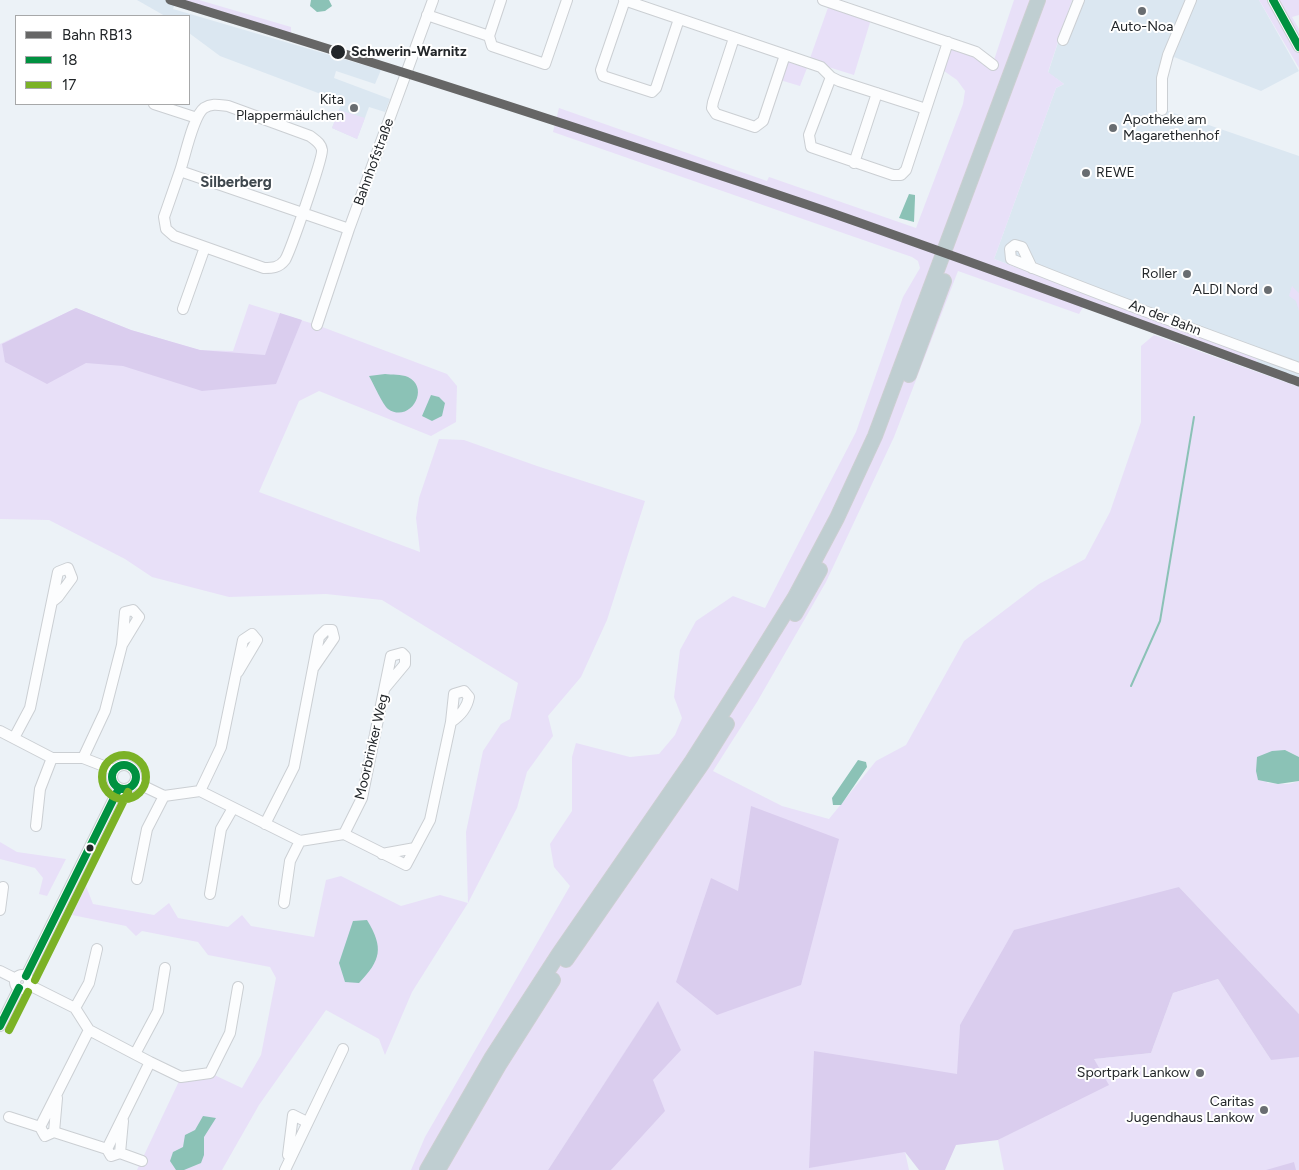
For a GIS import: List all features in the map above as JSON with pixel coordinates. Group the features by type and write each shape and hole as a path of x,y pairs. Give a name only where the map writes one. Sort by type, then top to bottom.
{"highway":[{"path":"427,1170 497,1050 558,955 694,766 795,597 837,518 875,436 1038,0"},
{"path":"438,1170 499,1065 566,960 806,597 856,499 931,319 1049,0"}],"street":[{"name":"Bahnhofstraße","path":"317,325 349,229 433,0"},
{"path":"501,0 489,36 492,46 496,49 545,64 567,0"},
{"path":"679,19 656,88 652,92 603,76 601,70 624,0 806,62 822,68 830,77 926,109"},
{"path":"823,0 976,52 993,66"},
{"path":"1063,40 1079,0"},
{"path":"1162,110 1162,78 1166,62 1191,0"},
{"path":"1273,0 1299,47"},
{"path":"427,15 489,36"},
{"path":"734,38 713,102 712,108 716,114 755,127 760,126 785,55"},
{"path":"830,77 809,134 809,144 816,150 854,163 893,175 902,175 906,170 948,42"},
{"path":"854,163 877,93"},
{"path":"214,104 228,106 310,136 318,142 322,151 320,162 284,260 276,268 264,268 174,236 166,229 164,217 180,171 197,118 202,109 214,104"},
{"path":"157,105 197,118"},
{"path":"180,171 349,229"},
{"path":"184,309 205,247"},
{"name":"An der Bahn","path":"1032,268 1299,368"},
{"path":"14,738 30,708 52,601"},
{"path":"83,758 105,711 122,645"},
{"path":"265,824 294,767 314,666"},
{"path":"200,791 221,747 238,672"},
{"name":"Moorbrinker Weg","path":"344,834 362,798 385,688"},
{"path":"135,782 164,796 200,791 300,841 344,834 406,865 430,820 451,722"},
{"path":"0,731 52,758 83,758 114,770"},
{"path":"36,826 40,788 52,758"},
{"path":"130,764 136,773 135,782 128,789 119,788 112,780 114,770 121,765 130,764"},
{"path":"0,1026 119,788"},
{"path":"137,879 147,829 164,796"},
{"path":"210,894 221,829 233,808"},
{"path":"284,903 290,860 300,841"},
{"path":"382,854 415,848"},
{"path":"0,910 3,887"},
{"path":"75,1008 89,983 97,949"},
{"path":"135,1054 158,1011 165,968"},
{"path":"0,971 75,1008 89,1030 181,1077 210,1073 230,1033 238,987"},
{"path":"40,1127 89,1030"},
{"path":"286,1168 343,1049"},
{"path":"107,1149 150,1062"},
{"path":"54,1132 57,1092"},
{"path":"286,1168 293,1115 307,1122"},
{"path":"9,1117 40,1127 45,1136 54,1132 107,1149 111,1156 120,1153 142,1161"},
{"path":"120,1153 123,1117"}],"shaded area":[{"path":"137,0 176,0 173,9 381,70 375,84 336,71 334,78 390,99 385,112 369,107 357,139 332,128 342,102 220,56 190,34 190,15 163,15"},
{"path":"184,0 199,0 291,27 291,33"},
{"path":"311,0 329,0 332,6 325,11 317,12 310,6"},
{"path":"1014,0 1072,0 1048,72 1064,84 1056,88 994,259 1257,358 1256,363 963,256 961,263 1083,307 1079,314 958,271 894,437 826,582 757,702 713,771 782,806 829,819 876,761 906,745 964,641 1039,584 1085,559 1110,512 1141,422 1141,346 1154,335 1299,387 1299,757 1285,750 1267,783 1289,784 1299,781 1299,1014 1179,887 960,1025 958,1074 905,1152 909,1170 611,1170 653,1080 658,1002 548,1170 411,1170 425,1137 570,886 554,867 550,844 572,811 572,757 576,743 630,757 659,754 675,735 682,718 674,697 680,650 696,621 733,596 765,608 856,432 903,297 920,268 918,261 912,257 553,132 559,108 767,181 769,177 916,228 963,104 965,91 957,80 944,71 951,47 993,63"},
{"path":"1072,0 1259,0 1299,71 1261,91 1174,57 1166,77 1164,107 1168,111 1299,156 1299,387 961,262 963,255 1256,363 1257,358 994,259 1056,88 1064,84 1048,73"},
{"path":"1259,0 1299,0 1299,15 1292,17 1299,29 1299,68"},
{"path":"830,2 872,16 854,75 809,61"},
{"path":"787,61 807,68 800,86 780,80"},
{"path":"339,110 365,118 357,139 332,128"},
{"path":"909,194 915,195 914,222 899,218"},
{"path":"1292,286 1299,293 1299,311 1296,301 1289,296"},
{"path":"249,304 317,325 447,374 457,386 456,422 431,436 319,391 299,401 259,492 420,552 416,518 419,498 439,439 464,440 645,501 607,620 581,677 548,716 553,736 527,772 517,808 468,903 466,832 483,751 501,724 510,719 518,683 382,600 326,594 229,597 152,577 125,559 49,520 0,519 0,344 76,308 131,330 200,350 233,351"},
{"path":"76,308 131,330 200,350 265,355 280,313 302,320 276,384 202,391 123,366 86,363 47,384 5,362 2,344"},
{"path":"385,374 405,376 415,382 418,396 415,403 404,412 396,412 386,407 369,376"},
{"path":"431,395 439,397 445,403 442,416 432,421 422,416"},
{"path":"1285,750 1299,757 1299,781 1278,784 1258,780 1256,771 1257,757 1272,751"},
{"path":"858,760 866,762 867,767 841,805 833,805 832,798"},
{"path":"751,806 839,839 801,985 717,1015 676,982 711,878 738,891"},
{"path":"0,842 17,852 66,859 47,896 39,894 43,878 35,868 0,859"},
{"path":"341,876 401,906 440,895 468,903 412,992 385,1055 379,1039 326,1010 259,1105 222,1170 137,1170 181,1077 210,1073 242,1088 261,1055 276,978 270,967 208,955 198,942 142,931 136,936 126,926 72,915 86,886 93,904 154,915 169,903 178,918 228,927 242,915 251,926 314,937 326,880"},
{"path":"1179,887 1299,1014 1299,1057 1271,1060 1218,979 1173,993 1151,1053 1094,1059 1109,1085 998,1140 956,1145 945,1170 919,1170 905,1152 809,1168 814,1051 957,1074 960,1025 1014,930"},
{"path":"367,920 378,946 376,960 359,983 345,982 339,963 353,921"},
{"name":"Sportpark Lankow","path":"1218,979 1271,1060 1299,1044 1299,1170 1004,1170 998,1140 1108,1084 1093,1059 1151,1053 1173,993"},
{"path":"658,1001 681,1050 653,1080 665,1111 611,1170 548,1170"},
{"path":"203,1116 216,1118 204,1137 204,1155 201,1163 184,1170 176,1170 170,1161 173,1152 183,1147 185,1135 195,1130"},
{"path":"1294,1162 1296,1170 1266,1170"}],"waterway":[{"path":"1131,686 1160,621 1194,417"}],"rail line":[{"name":"RB13","path":"170,0 499,103 826,211 1299,382"}],"transit line":[{"name":"18","path":"1273,0 1299,47"},
{"name":"17","path":"128,755 140,761 145,768 146,777 145,786 140,793 133,798 120,799 112,796 105,789 102,773 105,765 112,758 128,755"},
{"name":"18","path":"124,765 133,768 136,777 133,786 124,789 115,786 112,777 115,768 124,765"},
{"name":"18","path":"26,976 119,788"},
{"name":"17","path":"35,980 128,792"},
{"name":"18","path":"0,1026 19,988"},
{"name":"17","path":"9,1030 28,992"}],"place":[{"name":"Auto-Noa","path":"1142,11"},
{"name":"Schwerin-Warnitz","path":"338,52"},
{"name":"Kita Plappermäulchen","path":"354,108"},
{"name":"Apotheke am Magarethenhof","path":"1113,128"},
{"name":"REWE","path":"1086,173"},
{"name":"Roller","path":"1187,274"},
{"name":"ALDI Nord","path":"1268,290"},
{"name":"Sportpark Lankow","path":"1200,1073"},
{"name":"Caritas Jugendhaus Lankow","path":"1264,1110"}],"district":[{"name":"Silberberg","path":"236,183"}]}
